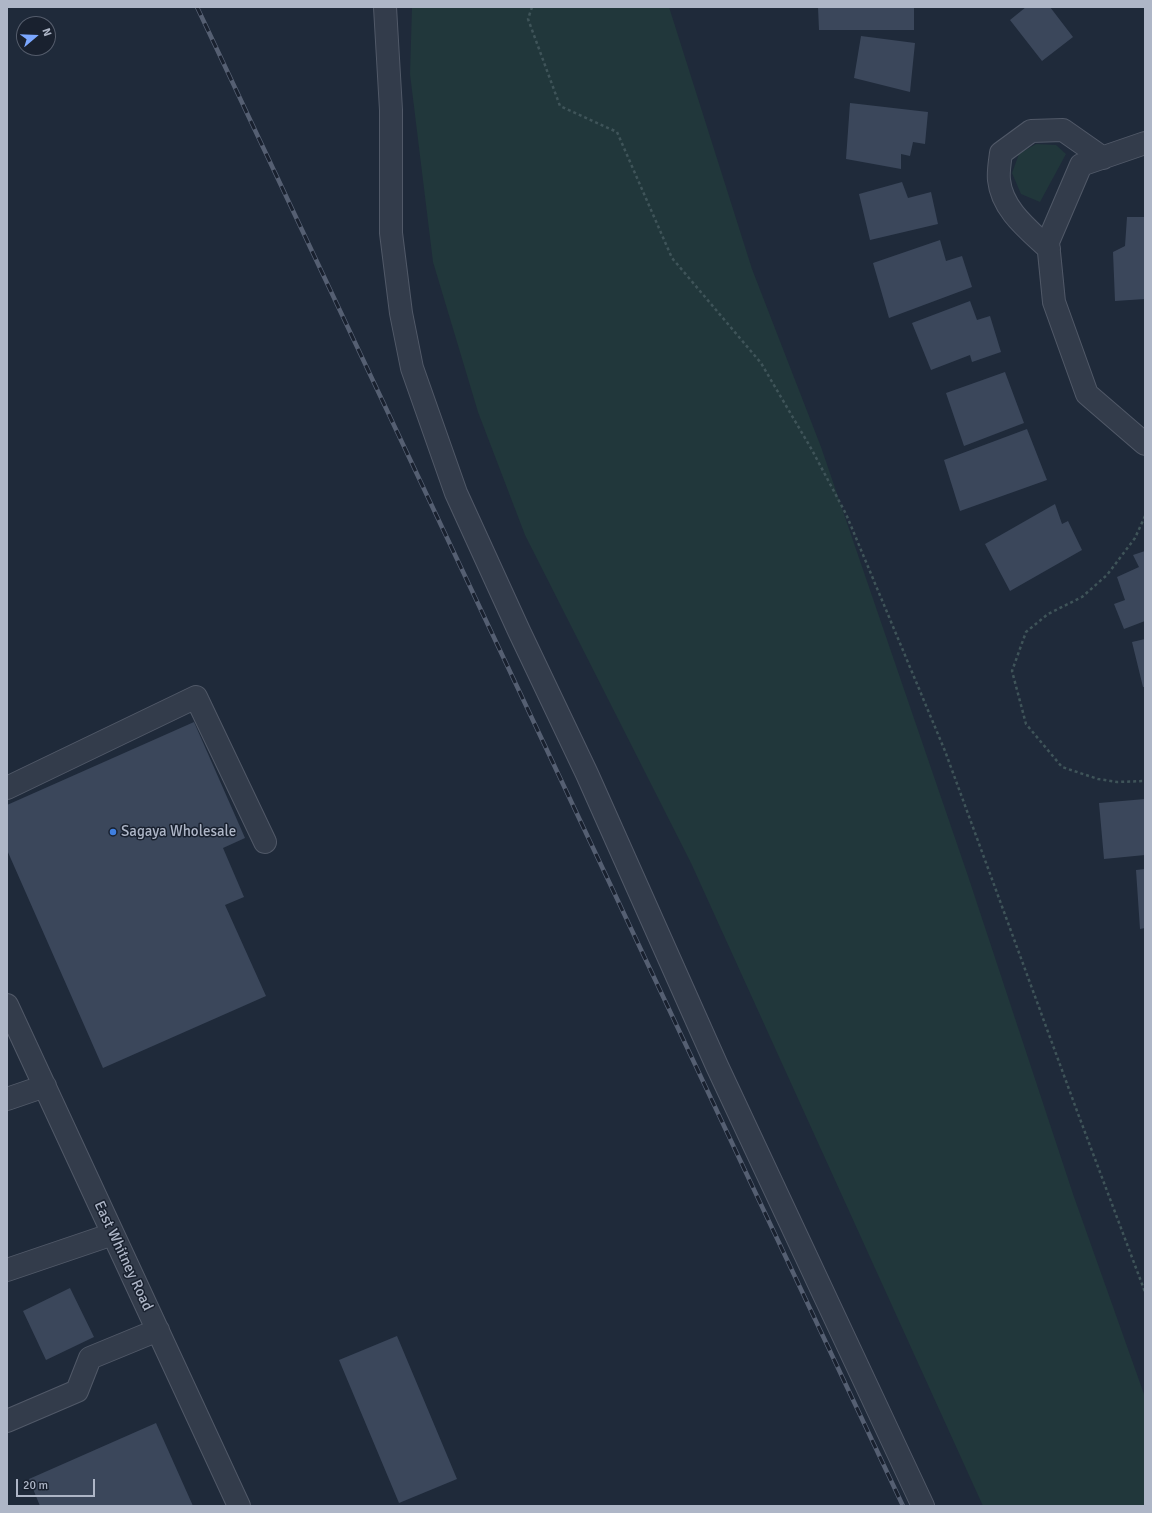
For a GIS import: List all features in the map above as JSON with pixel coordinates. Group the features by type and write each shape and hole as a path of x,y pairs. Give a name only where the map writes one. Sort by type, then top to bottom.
{"street":[{"path":"385,7 391,110 391,233 401,312 412,368 456,493 519,631 587,774 717,1066 923,1506"},
{"path":"1049,249 1022,223 1007,204 999,180 1001,153 1031,131 1063,130 1103,158"},
{"path":"1145,144 1081,165 1048,242 1054,302 1088,394 1145,444"},
{"path":"7,788 196,697 266,842"},
{"name":"East Whitney Road","path":"7,1005 240,1506"},
{"path":"7,1100 45,1086"},
{"path":"7,1270 113,1234"},
{"path":"7,1421 77,1391 90,1358 158,1330"}],"path":[{"path":"532,7 528,19 560,106 617,132 672,258 761,363 812,450 846,514 945,751 1076,1111 1145,1292"},
{"path":"1145,516 1135,538 1107,576 1082,598 1048,614 1026,632 1012,670 1026,724 1062,767 1098,779 1117,782 1145,781"}],"green space":[{"path":"412,7 669,7 752,269 821,447 968,876 1073,1194 1145,1397 1145,1506 983,1506 691,863 525,535 478,412 433,262 410,74"},
{"path":"1036,144 1056,145 1066,154 1040,202 1021,194 1012,173 1019,154"}],"building":[{"path":"818,7 914,7 914,30 819,30"},
{"path":"1026,7 1050,7 1073,37 1042,61 1010,20"},
{"path":"861,36 915,43 910,92 854,78"},
{"path":"850,103 928,112 925,144 913,142 910,156 901,154 901,169 846,159"},
{"path":"902,182 908,198 931,192 938,224 870,240 859,194"},
{"path":"1127,217 1145,217 1145,299 1115,301 1113,252 1125,246"},
{"path":"940,240 946,261 962,256 972,287 889,318 873,263"},
{"path":"970,301 977,320 990,316 1001,352 972,362 970,355 931,370 912,323"},
{"path":"1005,372 1024,423 964,446 946,393"},
{"path":"1027,429 1047,480 960,511 944,460"},
{"path":"1055,504 1062,524 1068,521 1082,550 1010,591 985,544"},
{"path":"1145,551 1145,621 1124,629 1114,604 1125,600 1117,577 1139,567 1133,555"},
{"path":"1145,639 1145,687 1143,687 1132,642"},
{"path":"194,722 245,838 223,848 244,897 225,905 266,996 103,1068 7,850 7,805"},
{"path":"1145,799 1145,855 1104,859 1099,803"},
{"path":"1145,869 1145,928 1140,929 1136,870"},
{"path":"70,1288 94,1337 46,1360 23,1311"},
{"path":"397,1336 457,1479 399,1503 339,1360"},
{"path":"156,1423 193,1506 40,1506 29,1479"}],"railway":[{"path":"197,7 903,1506"}],"place":[{"name":"Sagaya Wholesale","path":"113,832"}]}
